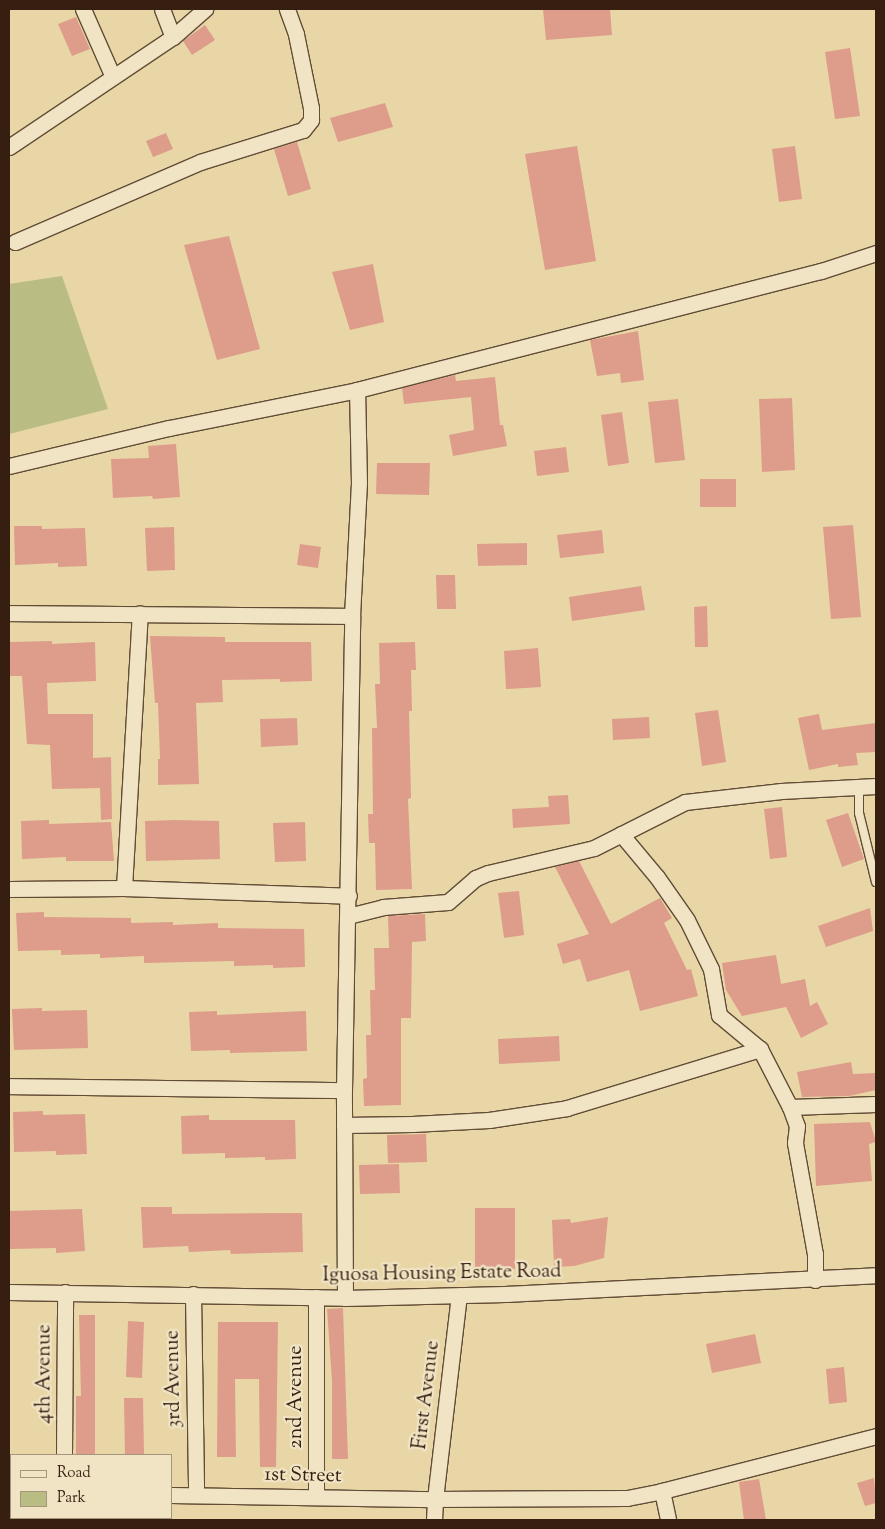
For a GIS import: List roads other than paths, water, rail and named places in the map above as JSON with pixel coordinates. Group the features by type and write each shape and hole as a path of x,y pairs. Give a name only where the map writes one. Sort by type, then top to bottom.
{"street":[{"path":"83,9 113,77"},
{"path":"162,9 174,37"},
{"path":"9,147 174,37 205,9"},
{"path":"15,242 200,162 303,130 310,120 311,108 296,34 287,9"},
{"path":"9,466 169,428 357,390 821,271 876,253"},
{"path":"345,1298 344,1090 349,896 352,616 359,483 357,390"},
{"path":"9,613 352,616"},
{"path":"124,888 140,613"},
{"path":"348,916 383,907 448,902 476,878 488,873 594,848 685,802 781,791 876,786"},
{"path":"621,834 657,877 687,920 711,970 719,1015 760,1049 790,1107 797,1126 796,1143 815,1254 815,1280"},
{"path":"9,889 124,888 349,896"},
{"path":"344,1125 489,1120 567,1108 760,1049"},
{"path":"9,1086 344,1090"},
{"path":"790,1107 876,1104"},
{"name":"Iguosa Housing Estate Road","path":"9,1292 345,1298 815,1280 876,1275"},
{"name":"4th Avenue","path":"64,1454 65,1292"},
{"name":"3rd Avenue","path":"193,1294 196,1494"},
{"name":"First Avenue","path":"434,1520 434,1499 459,1295"},
{"name":"2nd Avenue","path":"316,1297 316,1496"},
{"name":"1st Street","path":"172,1495 600,1500 662,1491 876,1436"},
{"path":"662,1491 668,1520"}],"lane":[{"path":"859,786 859,813 876,882"}]}
